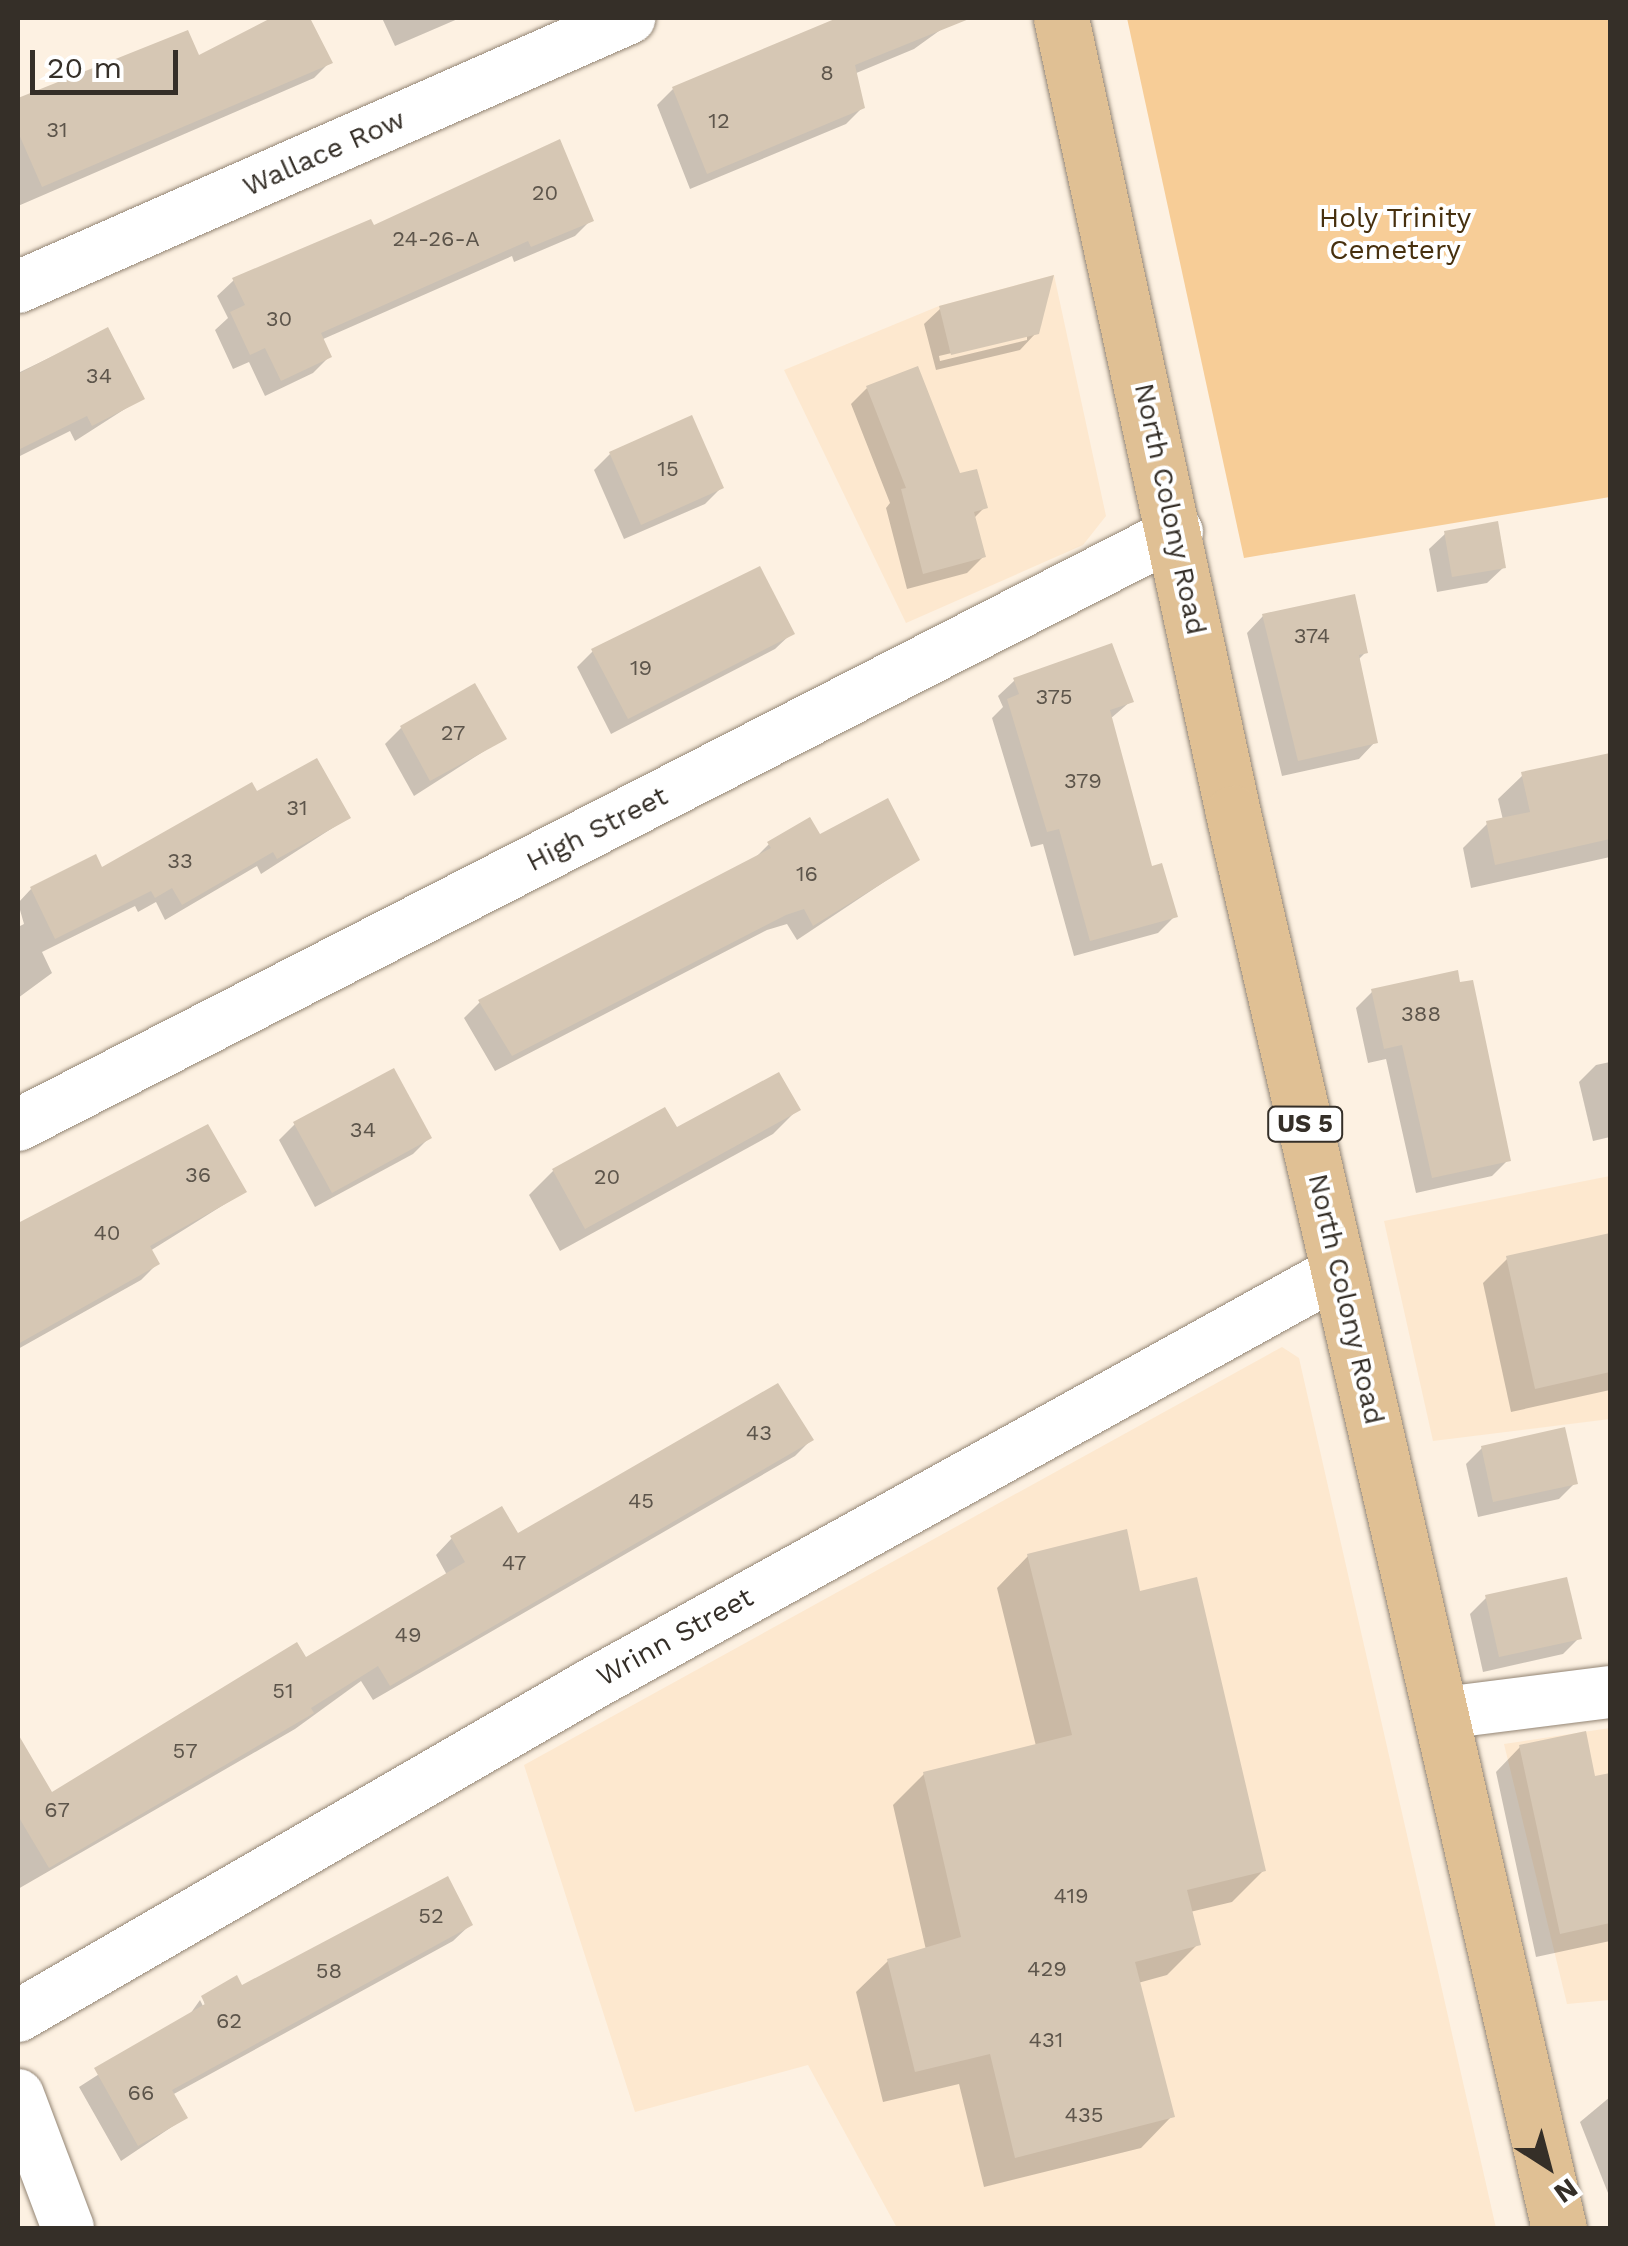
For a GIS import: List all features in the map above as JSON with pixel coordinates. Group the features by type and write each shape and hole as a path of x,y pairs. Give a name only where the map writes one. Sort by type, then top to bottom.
{"main road":[{"name":"North Colony Road","path":"1061,18 1177,532 1233,812 1444,1713 1558,2228"}],"street":[{"name":"Wallace Row","path":"18,288 629,18"},
{"name":"High Street","path":"18,1125 1177,532"},
{"name":"Wrinn Street","path":"18,2016 592,1684 1340,1270"},
{"path":"1444,1713 1610,1692"},
{"path":"18,2095 68,2228"}],"shaded area":[{"path":"1054,275 1106,516 1083,545 906,623 784,370 939,306"},
{"path":"1610,1176 1610,1419 1433,1441 1384,1221"},
{"path":"1282,1347 1299,1358 1496,2228 897,2228 808,2065 635,2112 524,1765"},
{"path":"1610,1728 1610,2000 1567,2004 1504,1744"}],"green space":[{"name":"Holy Trinity Cemetery","path":"1127,18 1610,18 1610,497 1244,558"}],"building":[{"path":"271,18 310,18 333,63 42,187 18,132 18,98 188,30 199,55"},
{"path":"837,18 969,19 855,65 865,108 707,174 672,87"},
{"path":"560,139 594,221 531,247 528,241 321,333 332,357 281,381 265,348 250,355 230,312 245,305 232,278 371,219 374,225"},
{"path":"1054,275 1039,334 951,355 939,306"},
{"path":"108,327 145,399 92,426 87,416 18,450 18,374"},
{"path":"918,366 960,473 977,469 988,508 974,512 986,557 923,574 901,489 906,488 866,386"},
{"path":"692,415 724,488 641,525 609,452"},
{"path":"1498,521 1506,568 1452,577 1444,531"},
{"path":"760,566 795,634 628,719 591,649"},
{"path":"1355,594 1368,653 1359,655 1378,743 1298,761 1262,614"},
{"path":"1112,643 1134,702 1110,710 1152,866 1162,863 1178,917 1090,941 1059,829 1047,832 1007,699 1019,694 1013,678"},
{"path":"475,683 507,739 430,781 400,726"},
{"path":"1610,753 1610,839 1495,865 1486,821 1530,812 1521,772"},
{"path":"317,758 351,818 277,859 273,852 182,905 172,888 155,898 151,891 55,939 30,887 96,854 102,867 252,782 257,791"},
{"path":"888,798 920,860 813,926 804,909 786,915 512,1056 478,1000 771,848 767,842 810,817 820,834"},
{"path":"1458,970 1460,982 1473,980 1511,1161 1432,1178 1402,1045 1384,1049 1371,989"},
{"path":"394,1068 432,1138 332,1193 293,1122"},
{"path":"779,1072 801,1110 585,1229 552,1169 665,1107 677,1127"},
{"path":"208,1124 247,1192 150,1246 160,1264 18,1344 18,1223"},
{"path":"1610,1233 1610,1372 1535,1389 1506,1256"},
{"path":"778,1383 814,1440 390,1686 378,1666 311,1708 314,1713 49,1868 18,1816 18,1734 52,1792 297,1642 306,1657 465,1562 450,1536 502,1506 518,1533"},
{"path":"1565,1427 1578,1484 1493,1502 1481,1446"},
{"path":"1127,1529 1140,1591 1197,1577 1266,1871 1187,1890 1201,1945 1135,1962 1175,2117 1015,2158 990,2054 915,2072 887,1959 961,1937 923,1772 1072,1735 1027,1554"},
{"path":"1567,1577 1582,1639 1499,1657 1485,1595"},
{"path":"1586,1731 1595,1776 1610,1773 1610,1923 1560,1934 1519,1745"},
{"path":"448,1876 473,1925 172,2090 188,2118 138,2146 94,2068 205,2004 201,1996 237,1975 242,1985"}]}
